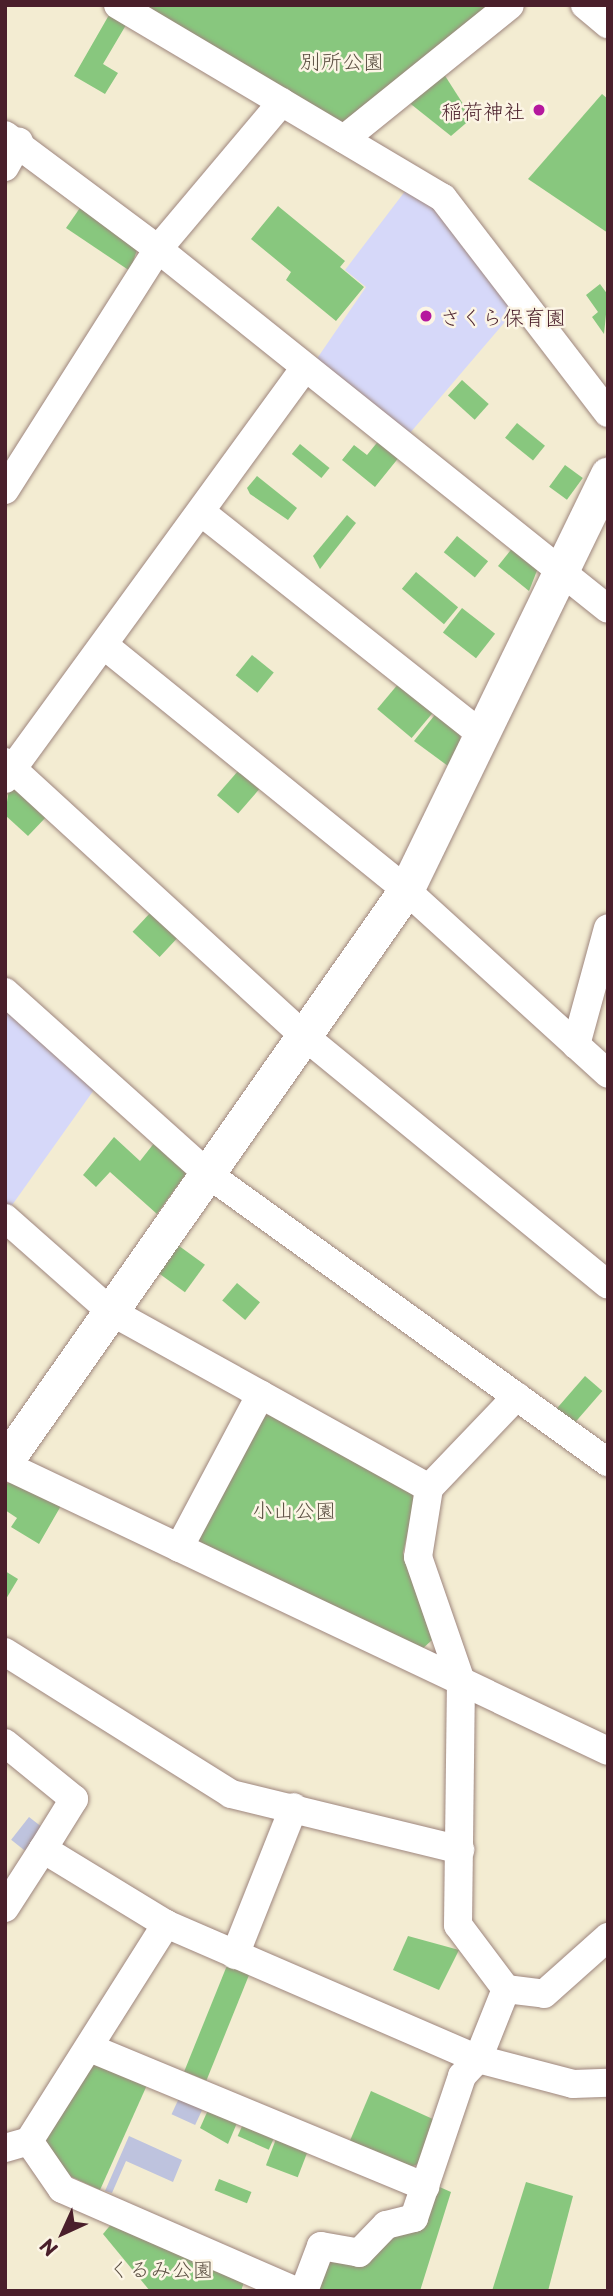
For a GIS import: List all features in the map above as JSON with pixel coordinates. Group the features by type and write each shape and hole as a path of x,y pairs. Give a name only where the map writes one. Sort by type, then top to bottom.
{"street":[{"path":"118,5 443,198 608,413"},
{"path":"344,139 510,5"},
{"path":"584,5 608,24"},
{"path":"5,491 158,249 282,102"},
{"path":"5,167 12,138 158,249 304,369 608,609"},
{"path":"304,369 105,646 8,770 303,1035 608,1285"},
{"path":"608,474 406,890 5,1463 178,1548 608,1751"},
{"path":"201,512 481,734"},
{"path":"105,646 406,890 608,1074"},
{"path":"576,1045 608,928"},
{"path":"5,992 208,1174 608,1462"},
{"path":"5,1218 110,1311 429,1488"},
{"path":"178,1548 261,1394"},
{"path":"517,1396 429,1488 418,1557 461,1681 458,1925 506,1989 544,1994 608,1937"},
{"path":"5,1652 231,1794 294,1807 460,1850"},
{"path":"5,1743 74,1799 5,1908"},
{"path":"235,1955 294,1807"},
{"path":"43,1849 166,1924 478,2060 573,2084 608,2083"},
{"path":"166,1924 90,2048 17,2145 62,2189 295,2291"},
{"path":"304,2291 321,2246 359,2253 386,2225 414,2218 462,2076 478,2060 506,1989"},
{"path":"90,2048 425,2187"}],"shaded area":[{"name":"さくら保育園","path":"409,186 435,203 516,309 410,433 316,360 366,287 345,270"},
{"path":"5,1007 96,1087 10,1208 5,1204"},
{"path":"29,1817 43,1828 25,1851 11,1840"},
{"path":"180,2096 204,2107 195,2125 172,2114"},
{"path":"129,2136 182,2160 173,2182 126,2161 112,2193 105,2191"}],"green space":[{"name":"別所公園","path":"142,5 496,5 346,127"},
{"path":"109,15 126,25 103,64 118,73 105,94 74,76"},
{"path":"442,71 472,118 451,136 407,101"},
{"path":"602,94 608,99 608,233 528,179"},
{"path":"82,205 137,250 130,271 66,228"},
{"path":"278,206 345,261 340,267 364,287 336,321 286,280 291,272 251,239"},
{"path":"600,284 608,295 604,334 592,317 598,312 586,295"},
{"path":"462,380 489,404 475,420 448,396"},
{"path":"517,423 545,446 533,460 505,438"},
{"path":"380,439 400,456 375,487 342,460 354,445 367,455"},
{"path":"300,444 330,468 321,478 292,454"},
{"path":"565,465 583,478 567,500 549,487"},
{"path":"257,476 297,508 288,520 250,494 247,488"},
{"path":"347,515 356,523 320,569 313,556"},
{"path":"457,536 488,561 475,577 444,552"},
{"path":"514,546 538,568 529,591 498,566"},
{"path":"416,572 458,607 444,624 402,589"},
{"path":"462,608 495,634 476,658 443,632"},
{"path":"252,655 274,673 257,693 236,675"},
{"path":"399,683 433,712 412,738 377,709"},
{"path":"438,711 458,728 461,741 448,766 414,741"},
{"path":"238,771 259,789 238,814 217,795"},
{"path":"9,789 20,789 48,815 28,836 5,815"},
{"path":"151,912 178,937 160,957 133,932"},
{"path":"114,1137 140,1161 155,1142 188,1171 157,1214 110,1172 96,1187 83,1175"},
{"path":"175,1243 205,1265 185,1292 155,1271"},
{"path":"237,1283 260,1302 245,1320 222,1301"},
{"path":"585,1376 602,1391 574,1424 557,1408"},
{"name":"小山公園","path":"273,1413 410,1489 416,1497 403,1553 432,1640 420,1651 197,1544 260,1417"},
{"path":"16,1481 62,1504 39,1544 11,1527 17,1518 5,1510 5,1484"},
{"path":"5,1571 18,1579 6,1599 5,1599"},
{"path":"408,1936 459,1950 439,1990 393,1970"},
{"path":"228,1963 250,1972 206,2080 184,2071"},
{"path":"97,2062 147,2085 100,2190 61,2172 41,2143 88,2066"},
{"path":"371,2091 435,2120 418,2164 408,2168 349,2143"},
{"path":"208,2110 237,2123 228,2144 200,2128"},
{"path":"243,2124 274,2138 269,2150 238,2136"},
{"path":"276,2139 308,2151 298,2177 266,2165"},
{"path":"219,2179 251,2192 247,2203 215,2190"},
{"path":"526,2182 573,2196 548,2291 492,2291"},
{"path":"435,2185 451,2192 420,2291 316,2291 325,2262"},
{"name":"くるみ公園","path":"113,2222 244,2282 241,2291 150,2291 103,2234"}],"place":[{"name":"稲荷神社","path":"539,110"},
{"name":"さくら保育園","path":"426,316"}]}
